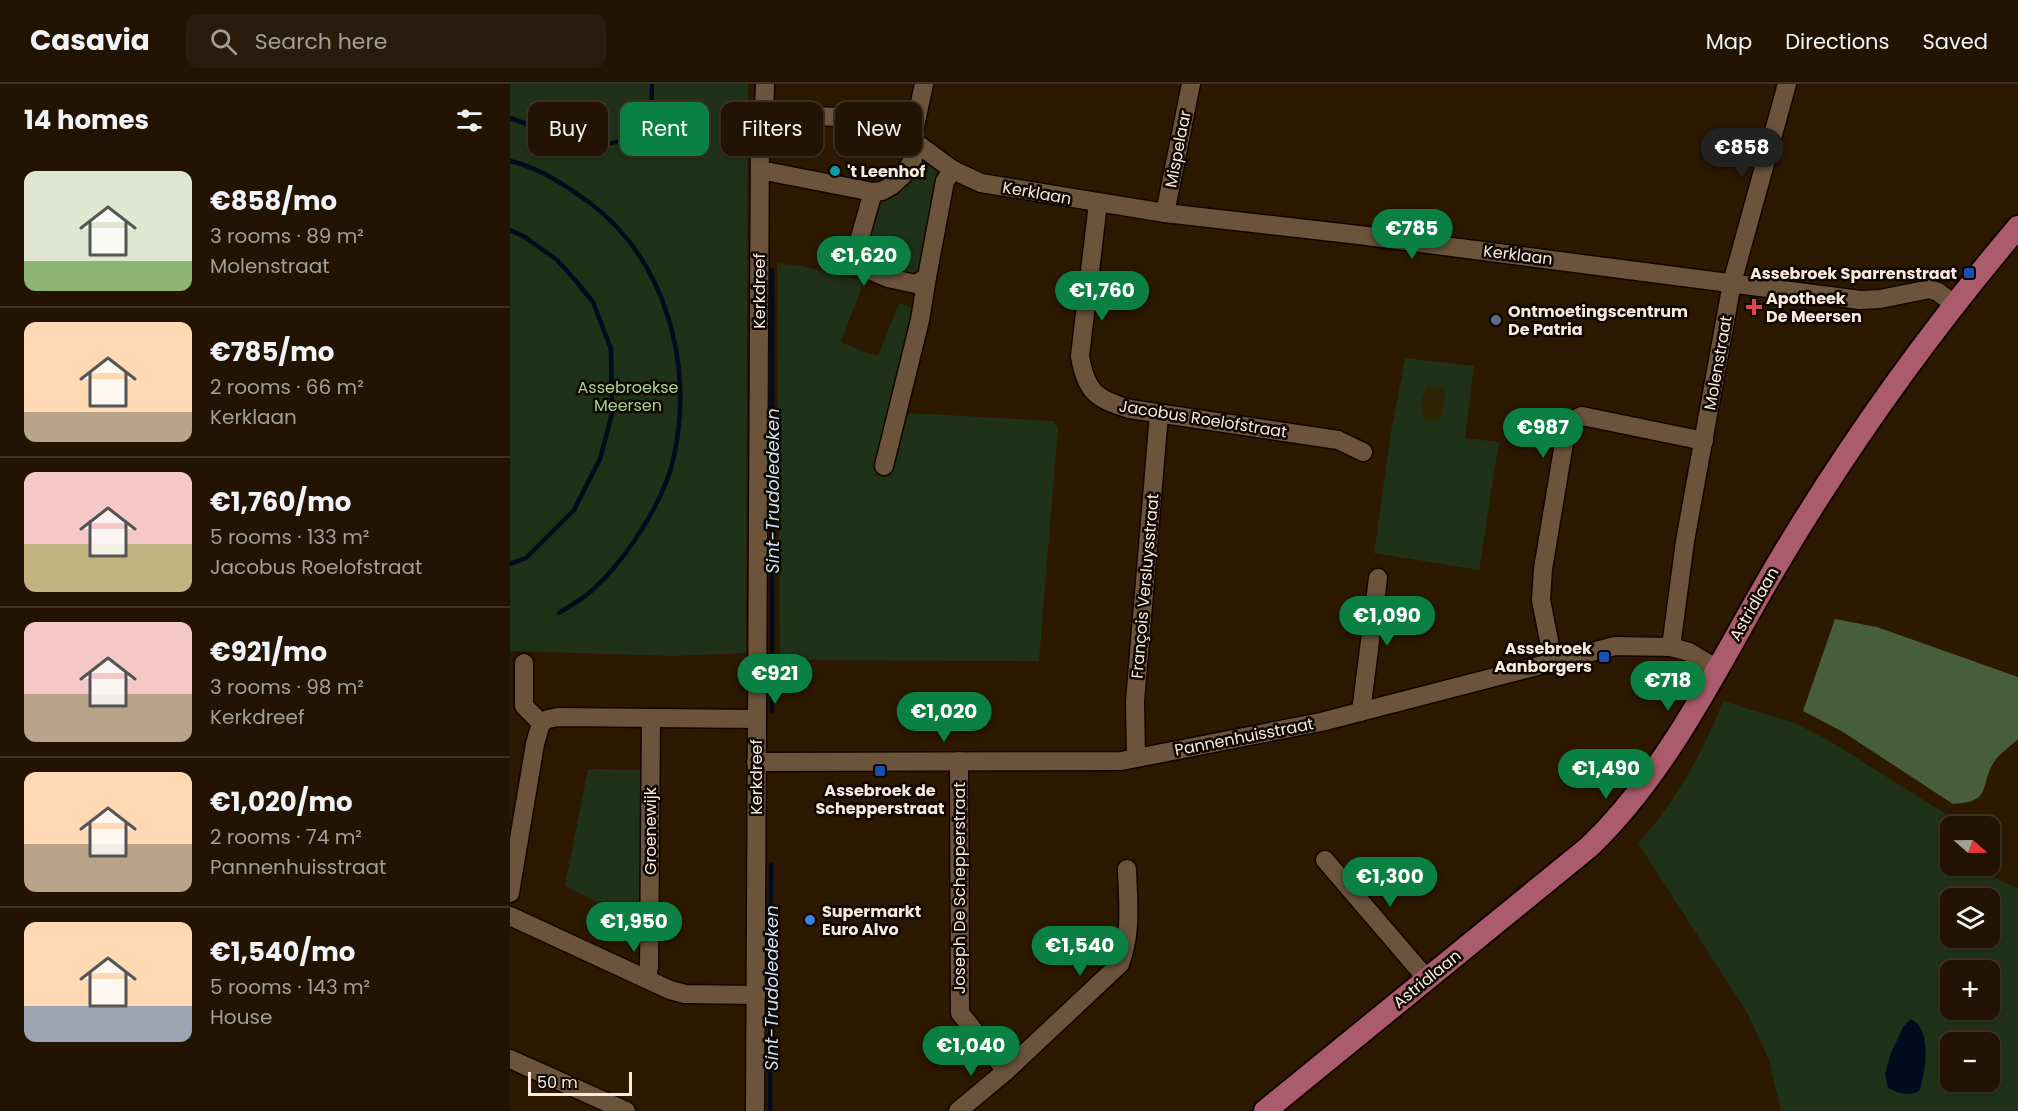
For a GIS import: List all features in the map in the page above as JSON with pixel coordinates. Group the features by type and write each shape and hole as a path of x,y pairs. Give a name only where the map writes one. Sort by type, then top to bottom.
{"main road":[{"name":"Astridlaan","path":"1265,1111 1589,847 1644,787 1717,669 1827,481 1954,304 2018,227"}],"street":[{"name":"Kerkdreef","path":"765,84 765,102"},
{"path":"920,102 924,84"},
{"name":"Mispelaar","path":"1165,213 1191,84"},
{"name":"Molenstraat","path":"1671,647 1685,541 1732,283 1787,84"},
{"name":"Kerklaan","path":"922,147 953,170 981,183 1098,203 1165,213 1359,234 1860,300 1880,299 1930,289 1954,304"},
{"name":"Kerkdreef","path":"755,1111 760,156"},
{"path":"760,170 873,192 882,191 891,186 903,175 913,160 913,156"},
{"path":"884,466 920,320 945,181 953,170"},
{"path":"873,192 857,248 860,264 867,269 908,284 916,284 927,277"},
{"name":"Jacobus Roelofstraat","path":"1098,203 1080,356 1084,377 1094,393 1110,404 1159,414 1338,440 1363,452"},
{"name":"François Versluysstraat","path":"1136,758 1135,701 1159,414"},
{"path":"1553,661 1541,600 1543,569 1566,430 1571,421 1582,416 1704,441"},
{"path":"1361,712 1378,578"},
{"name":"Pannenhuisstraat","path":"756,762 1121,761 1322,722 1615,646 1671,647 1689,652 1717,669"},
{"path":"524,663 524,706 541,723"},
{"path":"510,893 534,744 541,723 548,718 756,719"},
{"name":"Groenewijk","path":"646,979 649,968 651,718"},
{"name":"Joseph De Schepperstraat","path":"959,761 960,1013 1006,1071"},
{"path":"1325,860 1427,979"},
{"path":"958,1111 1006,1071 1120,964 1129,928 1127,869"},
{"path":"510,916 646,979 685,994 756,995"},
{"path":"510,1059 626,1111"}],"green space":[{"name":"Assebroekse Meersen","path":"510,84 748,84 748,102 721,102 721,156 748,156 746,653 673,656 510,651"},
{"path":"923,159 942,172 925,270 914,280 863,262 876,206"},
{"path":"777,263 801,266 864,281 841,342 864,352 878,356 899,303 917,310 890,412 1054,421 1058,429 1039,661 780,660"},
{"path":"1405,358 1474,366 1465,438 1499,442 1479,570 1374,553 1391,432"},
{"path":"1835,619 1877,627 2018,677 2018,739 1994,762 1980,796 1966,803 1953,804 1843,732 1803,711"},
{"path":"1723,701 1795,723 1828,740 1949,816 1940,816 1940,876 1990,876 2018,888 2018,1111 1781,1111 1769,1060 1748,1014 1638,843 1676,794 1697,758"},
{"path":"588,769 643,770 641,924 565,886"}],"sand":[{"path":"1428,386 1446,389 1440,421 1424,419 1421,398"}],"water":[{"path":"1911,1019 1918,1024 1922,1032 1926,1052 1920,1090 1909,1094 1888,1088 1885,1074 1891,1053 1903,1027"}],"waterway":[{"name":"Sint-Trudoledeken","path":"510,118 559,137 580,142 597,145 617,142 644,132 651,118 652,84"},
{"path":"510,161 542,173 590,203 616,227 638,254 655,284 668,317 676,351 680,386 679,421 674,456 662,492 652,511 616,565 582,599 559,613"},
{"path":"510,230 525,237 557,260 593,302 611,349 612,414 600,459 574,510 526,558 510,564"},
{"name":"Sint-Trudoledeken","path":"772,270 772,711"},
{"name":"Sint-Trudoledeken","path":"770,1111 771,865"}],"place":[{"name":"'t Leenhof","path":"835,171"},
{"name":"Assebroek Sparrenstraat","path":"1969,273"},
{"name":"Apotheek De Meersen","path":"1754,307"},
{"name":"Ontmoetingscentrum De Patria","path":"1496,320"},
{"name":"Assebroek Aanborgers","path":"1604,657"},
{"name":"Assebroek de Schepperstraat","path":"880,771"},
{"name":"Supermarkt Euro Alvo","path":"810,920"}]}
